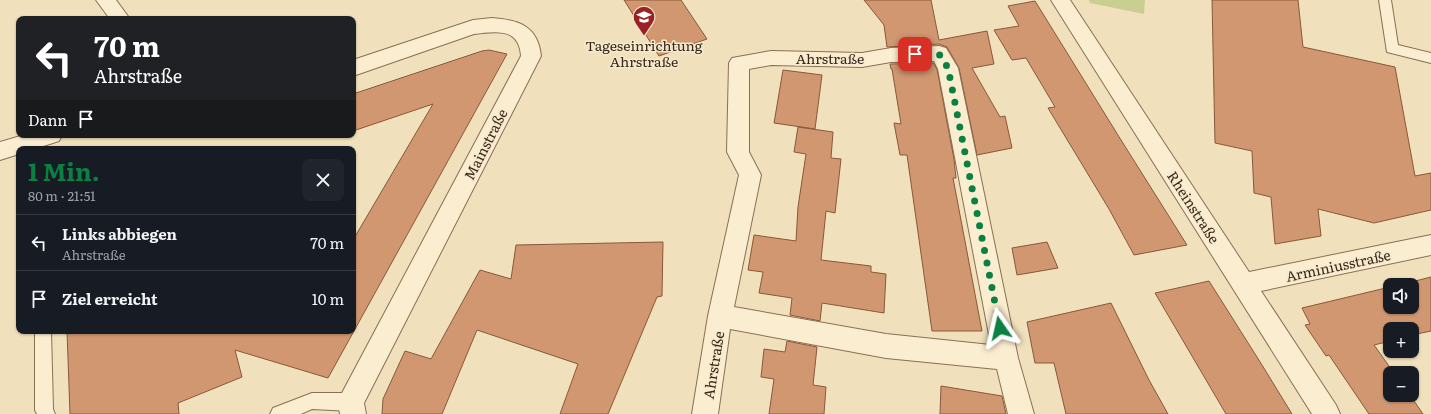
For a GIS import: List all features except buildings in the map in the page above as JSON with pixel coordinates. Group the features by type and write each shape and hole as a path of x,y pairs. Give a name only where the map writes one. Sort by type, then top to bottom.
{"street":[{"path":"105,0 118,16"},
{"name":"Rheinstraße","path":"1060,0 1327,414"},
{"name":"Mainstraße","path":"352,408 531,56 532,47 527,37 518,31 499,24 488,24 473,27 356,67"},
{"name":"Ahrstraße","path":"705,414 720,316 750,175 738,152 739,63 771,58 862,60 891,54 939,54 948,68 1006,358 1021,414"},
{"path":"16,146 42,138"},
{"path":"0,151 16,146"},
{"name":"Arminiusstraße","path":"1244,284 1431,245"},
{"name":"Ahrstraße","path":"720,316 886,346 1006,358"}],"lane":[{"path":"1385,0 1392,48 1431,58"},
{"path":"43,334 44,410 46,414"},
{"path":"279,414 312,401 352,408"}],"green space":[{"path":"1089,0 1145,0 1144,14 1090,3"}],"place":[{"name":"Tageseinrichtung Ahrstraße","path":"644,36"}],"route":[{"path":"915,54 939,54 948,68 1000,328"}]}
